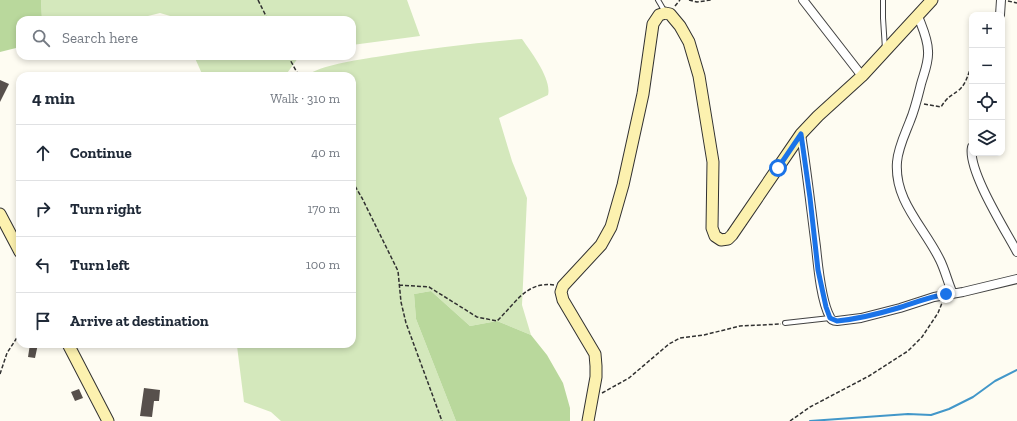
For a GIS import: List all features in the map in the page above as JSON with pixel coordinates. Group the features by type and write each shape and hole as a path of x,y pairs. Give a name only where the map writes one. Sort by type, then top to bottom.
{"main road":[{"path":"588,421 596,377 595,354 563,300 561,292 563,286 601,246 612,227 643,94 654,24 660,15 665,12 670,14 680,26 689,42 699,76 713,162 712,228 715,236 721,240 728,239 732,235 801,134 818,116 862,76 932,0"},
{"path":"0,214 16,244"},
{"path":"70,348 108,421"}],"street":[{"path":"802,0 862,76"},
{"path":"1000,12 1001,0"},
{"path":"918,16 928,50 917,102 898,157 898,177 901,192 909,210 925,233 940,260 950,294"},
{"path":"801,134 818,270 826,307 830,318 837,321 861,318 900,308 934,296 950,294 1017,279"},
{"path":"972,156 982,186 1017,252"}],"lane":[{"path":"658,0 665,12"},
{"path":"883,0 882,18 885,51"},
{"path":"785,324 830,318"}],"path":[{"path":"258,0 266,16"},
{"path":"688,0 698,2 711,0"},
{"path":"1006,0 1017,3"},
{"path":"290,60 297,72"},
{"path":"917,102 941,107 950,96 959,90 969,74"},
{"path":"356,188 398,271 401,302 406,323 442,421"},
{"path":"399,285 428,287 477,317 497,321 516,300 534,286 548,284 563,286"},
{"path":"790,421 810,407 869,376 908,351 922,337 950,294"},
{"path":"592,398 629,378 670,344 680,338 704,335 740,326 785,324"},
{"path":"0,374 7,353 16,339"}],"green space":[{"path":"0,0 41,0 42,16 16,16 16,48 0,52"},
{"path":"41,0 407,0 420,36 356,44 356,16 170,16 160,13 148,16 42,16"},
{"path":"522,39 540,66 547,81 548,95 499,118 512,161 527,198 522,305 531,335 497,321 470,326 431,291 414,294 416,319 456,421 281,421 271,412 244,402 237,348 356,348 356,72 312,72 330,66 359,60 413,51"},
{"path":"196,60 297,60 288,72 201,72"},
{"path":"431,291 470,326 497,321 531,335 547,355 563,383 570,408 570,421 456,421 416,319 414,294"}],"building":[{"path":"0,80 9,84 0,102"},
{"path":"29,348 37,348 35,358 28,357"},
{"path":"144,388 160,390 159,401 154,401 152,417 140,416"},
{"path":"79,389 83,398 75,401 71,392"}],"waterway":[{"path":"810,421 908,414 931,415 949,409 973,397 995,381 1017,370"}],"route":[{"path":"778,168 801,134 818,270 826,307 830,318 837,321 861,318 900,308 934,296 946,294"}]}
